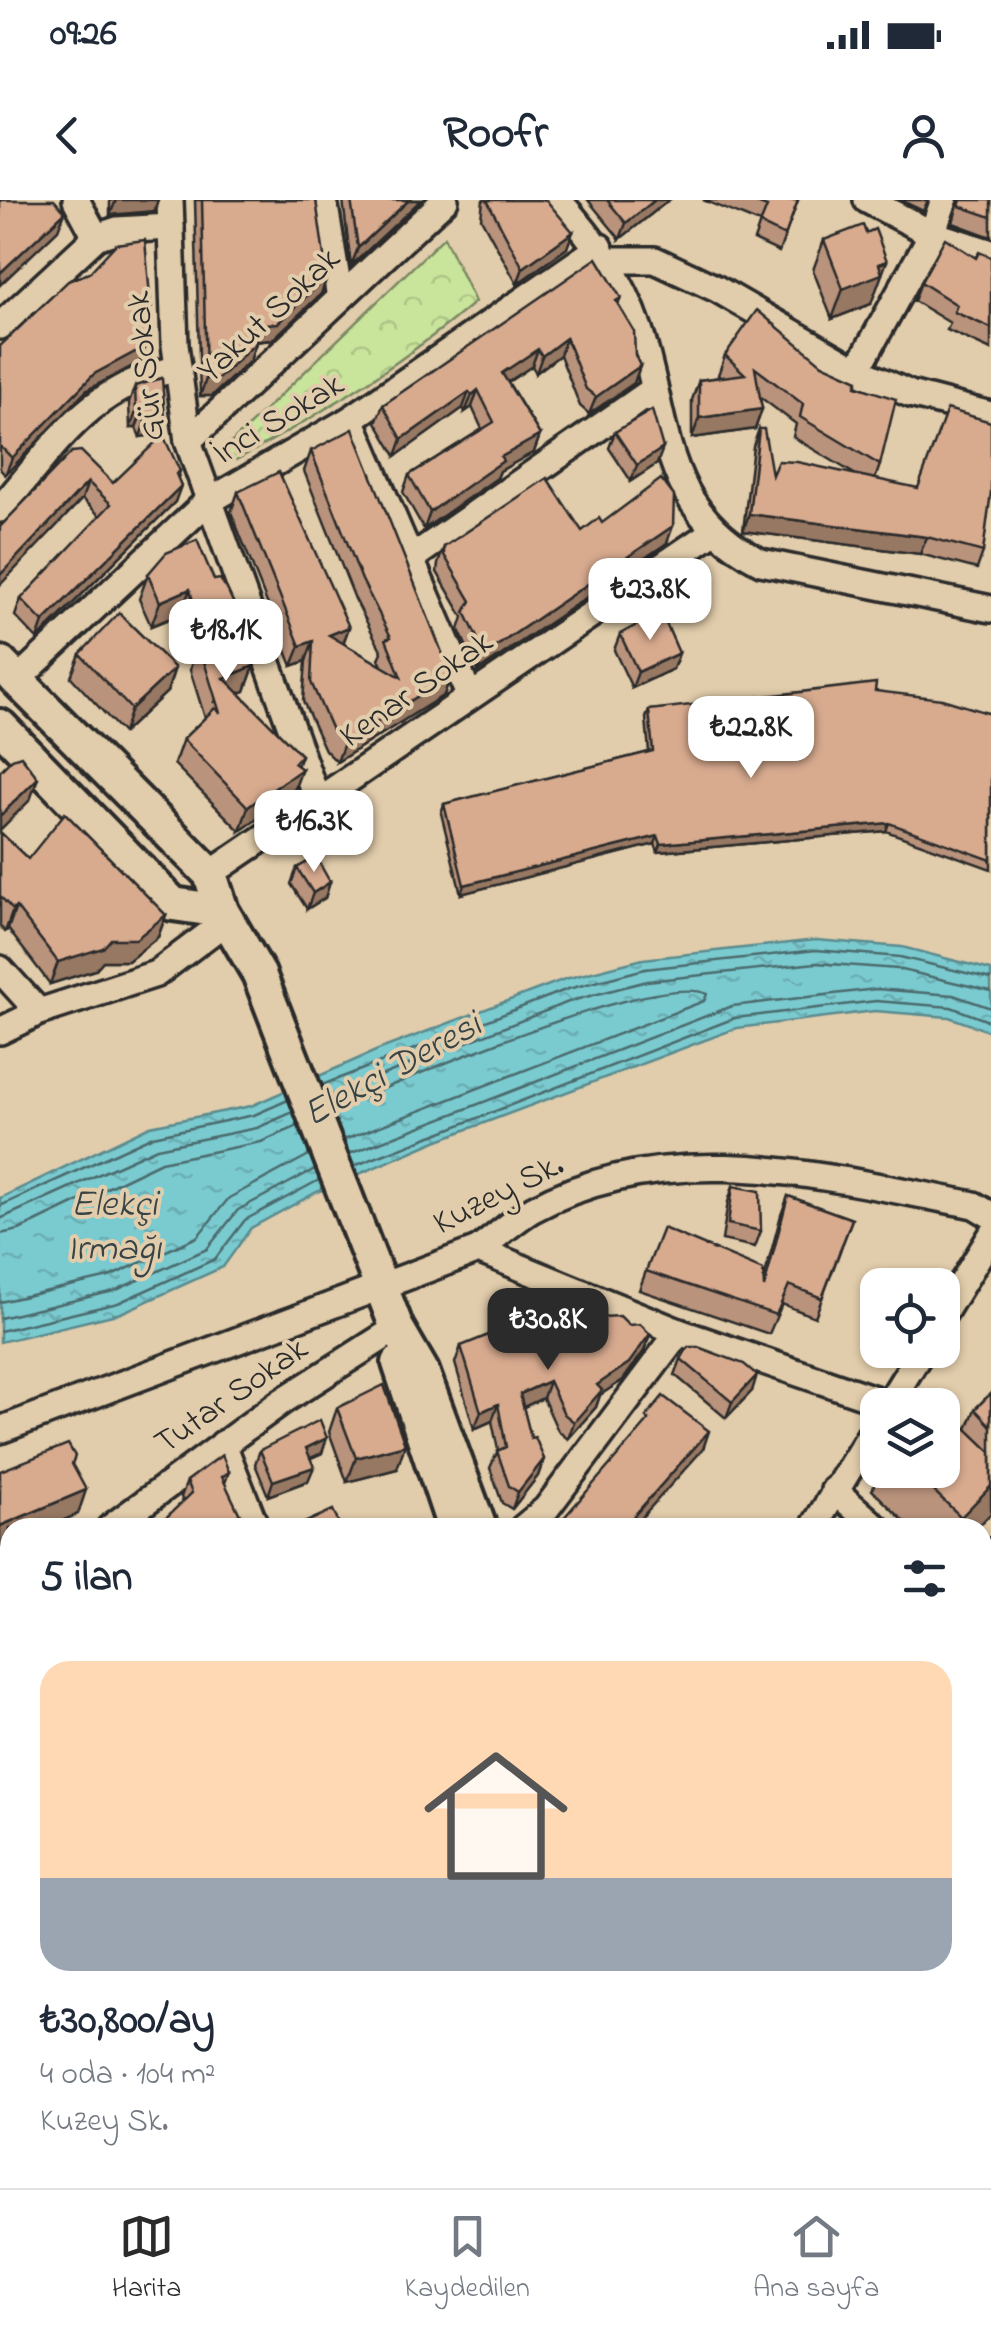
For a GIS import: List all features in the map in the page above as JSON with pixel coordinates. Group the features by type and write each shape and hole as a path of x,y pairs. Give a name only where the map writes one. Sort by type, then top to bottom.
{"main road":[{"path":"8,672 210,874 225,915 258,974 397,1328 422,1371 452,1518"},
{"path":"0,726 172,904 225,915"},
{"path":"397,1328 400,1371 475,1518"}],"street":[{"path":"76,200 96,237"},
{"name":"Gür Sokak","path":"170,200 178,369 188,441 206,503 318,802"},
{"path":"324,200 340,298"},
{"name":"Yakut Sokak","path":"188,441 445,200"},
{"path":"558,200 603,254 638,328 682,490 714,531 762,562 991,608"},
{"path":"857,370 932,234 944,200"},
{"path":"878,203 932,234 991,253"},
{"path":"0,326 96,237 117,230 171,227"},
{"path":"603,254 655,260 717,289 857,370 910,394 991,415"},
{"name":"İnci Sokak","path":"8,672 206,503 351,419 603,254"},
{"path":"0,509 88,409 112,389 141,375 178,369"},
{"path":"412,557 653,390"},
{"path":"351,419 469,695"},
{"name":"Kenar Sokak","path":"210,874 714,531"},
{"path":"0,1031 39,1012 156,974 225,915"},
{"path":"0,969 39,1012"},
{"name":"Kuzey Sk.","path":"0,1430 378,1276 478,1250 533,1209 612,1180 695,1165 818,1176 974,1205 991,1214"},
{"path":"960,1287 991,1236"},
{"path":"478,1250 679,1332 860,1394"},
{"name":"Tutar Sokak","path":"124,1518 281,1402 397,1328"},
{"path":"535,1518 546,1509 679,1332"},
{"path":"224,1444 252,1518"},
{"path":"819,1518 860,1450"},
{"path":"834,1490 866,1518"}],"green space":[{"path":"444,237 475,302 419,347 329,407 236,460 226,458 229,445"}],"water":[{"name":"Elekçi Irmağı","path":"816,940 902,947 991,970 991,1032 949,1017 875,1011 737,1028 436,1141 317,1192 251,1228 223,1267 121,1313 0,1342 0,1198 150,1126 251,1106 378,1050 565,979 643,959"}],"building":[{"path":"0,200 54,200 65,212 0,273"},
{"path":"202,200 316,200 327,277 278,323 253,325 256,343 219,378 206,379"},
{"path":"351,200 409,200 358,248"},
{"path":"487,200 546,200 573,232 523,268"},
{"path":"607,200 655,200 626,223"},
{"path":"749,200 798,200 785,236 760,224 767,207"},
{"path":"961,200 991,200 991,217 959,206"},
{"path":"863,225 866,233 875,229 887,261 879,264 882,274 843,289 824,240"},
{"path":"945,238 976,258 979,252 991,257 991,328 954,312 957,305 921,282"},
{"path":"145,240 151,308 135,309 148,331 146,346 94,374 12,458 0,446 0,346 68,281 89,273 116,244"},
{"path":"597,258 621,298 616,301 634,331 635,355 640,366 596,397 586,389 566,338 542,356 538,349 502,373 540,435 501,457 503,461 430,512 409,475 494,422 478,390 472,395 469,392 402,439 383,405"},
{"path":"757,310 822,364 858,380 856,386 896,399 880,465 800,417 803,404 755,368 762,409 699,418 699,380 745,374 725,355"},
{"path":"162,378 165,418 145,421 142,412 136,412 135,386"},
{"path":"947,409 991,422 991,492 983,552 927,537 749,514 759,429 764,429 772,475 778,461 797,462 918,488"},
{"path":"652,410 663,448 637,465 615,432"},
{"path":"353,429 451,675 344,743 332,730 311,682 313,641 300,646 238,492 279,472 349,627 329,635 401,677 386,639 391,637 362,580 311,451"},
{"path":"163,435 180,471 176,474 181,486 43,622 21,599 111,504 88,482 0,575 0,527 72,452 81,451 113,483"},
{"path":"547,478 582,531 599,518 602,523 661,479 674,496 673,526 485,654 465,612 471,601 444,555 444,547"},
{"path":"197,540 214,580 220,579 227,589 245,628 240,631 254,666 224,678 301,755 294,763 302,769 248,807 183,739 215,708 220,713 199,645 203,644 190,589 160,602 148,574 166,553"},
{"path":"661,612 679,653 638,672 620,634"},
{"path":"119,613 175,668 131,709 80,654"},
{"path":"876,683 875,691 942,699 991,714 991,860 889,823 661,844 658,836 464,885 444,804 653,751 649,710"},
{"path":"21,756 38,778 0,816 0,771"},
{"path":"65,813 166,915 136,939 111,939 103,948 58,962 16,907 13,910 0,896 0,832 28,859"},
{"path":"316,857 330,882 313,893 297,868"},
{"path":"733,1186 760,1191 761,1231 728,1224"},
{"path":"788,1196 852,1219 822,1298 789,1285 776,1315 646,1271 663,1228 763,1270 764,1288"},
{"path":"571,1300 602,1317 620,1316 629,1325 640,1324 650,1334 629,1363 597,1385 602,1390 574,1422 564,1414 549,1381 520,1394 531,1438 535,1437 544,1459 518,1492 509,1486 497,1451 506,1447 498,1404 481,1412 461,1346 496,1332 499,1342 509,1337 511,1341"},
{"path":"688,1347 744,1364 757,1375 732,1402 681,1359"},
{"path":"384,1385 405,1445 356,1458 337,1408"},
{"path":"991,1393 991,1426 975,1409"},
{"path":"663,1396 709,1431 632,1518 564,1518 649,1420 646,1417"},
{"path":"320,1420 327,1438 306,1448 314,1467 273,1481 260,1450"},
{"path":"960,1422 991,1452 991,1486 961,1517 931,1488 960,1488"},
{"path":"68,1444 75,1456 72,1464 86,1490 19,1518 0,1518 0,1471"},
{"path":"222,1455 229,1472 222,1477 240,1515 166,1518 192,1493 187,1481"},
{"path":"333,1510 337,1518 315,1518"}],"water label":[{"name":"Elekçi Deresi","path":"393,1071"}]}
